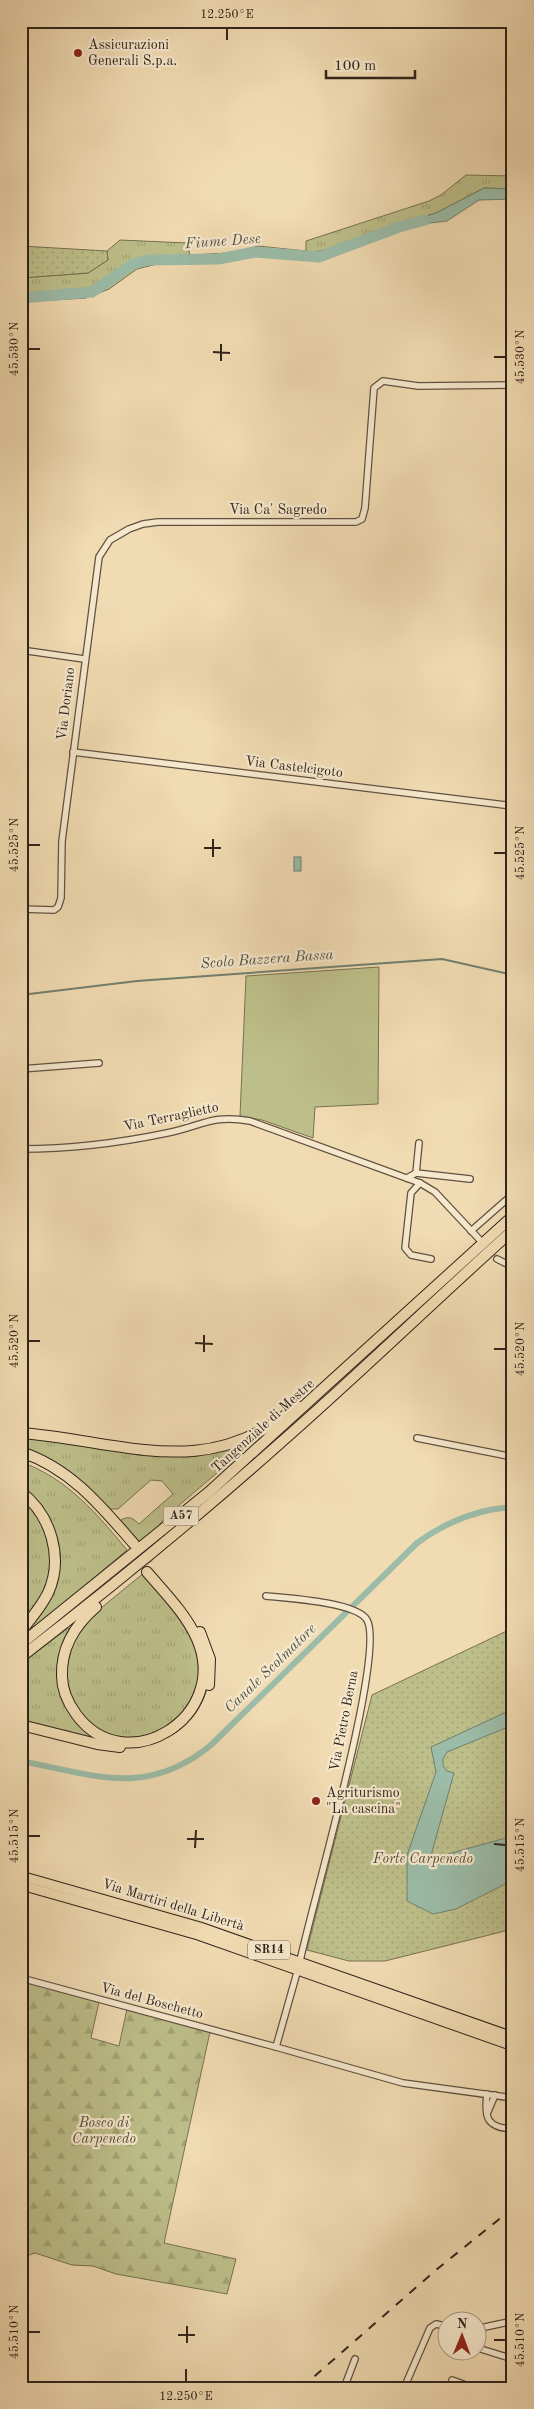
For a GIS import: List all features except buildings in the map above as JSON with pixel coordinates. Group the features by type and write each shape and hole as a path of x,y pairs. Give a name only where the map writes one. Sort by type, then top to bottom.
{"highway":[{"name":"Tangenziale di Mestre","path":"21,1644 176,1520 335,1380 513,1216"},
{"name":"Tangenziale di Mestre","path":"21,1657 137,1566 270,1453 513,1230"},
{"name":"A57","path":"21,1433 143,1451 198,1452 232,1444 259,1432 284,1416 309,1395 335,1380"},
{"path":"21,1452 44,1461 76,1482 92,1497 131,1546 71,1486 44,1468 21,1458"},
{"path":"21,1492 35,1505 47,1523 52,1539 54,1561 53,1577 48,1592 21,1631"},
{"name":"A57","path":"21,1725 97,1744 132,1748 164,1741 180,1732 193,1720 204,1700 208,1687 211,1667 209,1652 194,1621 150,1570 195,1635 203,1659 203,1681 199,1697 190,1712 172,1730 159,1737 142,1741 113,1740 85,1725 73,1710 62,1681 63,1660 70,1638 79,1622 128,1580 137,1566"}],"main road":[{"name":"Via Martiri della Libertà","path":"21,1876 150,1911 513,2046"},
{"name":"Via Martiri della Libertà","path":"21,1885 148,1919 299,1965 513,2037"}],"street":[{"name":"Via Ca' Sagredo","path":"84,658 99,557 110,540 129,529 158,522 356,522 362,519 364,508 374,388 383,381 418,386 513,385"},
{"path":"21,650 84,658"},
{"name":"Via Doriano","path":"21,909 54,910 58,907 61,898 62,841 84,658"},
{"name":"Via Castelcigoto","path":"72,752 513,806"},
{"path":"21,1069 99,1063"},
{"name":"Via Terraglietto","path":"21,1149 57,1149 98,1145 187,1129 211,1119 236,1118 250,1121 420,1183 435,1192 479,1239"},
{"path":"416,1173 418,1143"},
{"path":"407,1178 416,1173 470,1180"},
{"path":"420,1183 411,1193 405,1248 411,1255 431,1258"},
{"path":"471,1231 513,1194"},
{"path":"497,1259 513,1267"},
{"path":"417,1438 513,1457"},
{"name":"Via Pietro Berna","path":"266,1596 343,1606 367,1619 371,1632 364,1696 299,1965 276,2047"},
{"name":"Via del Boschetto","path":"21,1978 276,2047"},
{"path":"276,2047 403,2083 513,2098"},
{"path":"486,2094 486,2116 491,2124 501,2128 513,2129"},
{"path":"486,2116 495,2095"},
{"path":"486,2326 513,2321"},
{"path":"404,2388 430,2328 436,2324"},
{"path":"486,2350 513,2359"},
{"path":"344,2388 355,2359"},
{"path":"452,2380 474,2388"}],"green space":[{"path":"466,175 513,176 513,189 484,188 436,213 384,229 344,245 307,254 262,248 239,251 258,246 306,251 306,241 429,201 441,195"},
{"path":"120,240 187,243 190,255 230,253 194,264 157,264 137,269 109,289 86,298 21,302 21,278 88,273 108,260 107,251"},
{"path":"21,246 107,251 108,260 88,273 21,278"},
{"path":"379,967 378,1104 315,1107 313,1138 262,1120 240,1116 246,976"},
{"path":"21,1436 171,1454 263,1437 227,1470 218,1472 164,1518 158,1527 137,1543 120,1523 121,1520 129,1518 139,1524 173,1494 162,1481 151,1480 118,1509 110,1509 21,1449"},
{"path":"21,1462 53,1477 67,1487 104,1523 127,1550 33,1629 31,1626 59,1555 21,1487"},
{"path":"21,1493 37,1509 54,1557 46,1592 21,1627"},
{"path":"145,1572 191,1632 203,1675 184,1718 149,1737 120,1738 103,1732 86,1720 72,1701 67,1686 67,1655 84,1622"},
{"path":"183,1609 206,1679 207,1686"},
{"path":"68,1628 70,1630 60,1681 90,1731 139,1742 161,1740 127,1746 21,1723 21,1664"},
{"name":"Forte Carpenedo","path":"513,1628 513,1929 385,1961 349,1961 307,1950 372,1695"},
{"path":"207,1686 203,1700 193,1717 177,1732 174,1733 194,1714"},
{"name":"Bosco di Carpenedo","path":"21,1981 99,2002 91,2038 119,2046 127,2009 210,2032 164,2243 236,2259 227,2294 116,2274 93,2266 72,2265 35,2253 26,2256 21,2261"}],"shaded area":[{"path":"484,188 513,189 513,199 479,200 447,221 400,224 436,213"},
{"path":"294,857 301,857 301,871 294,871"},
{"path":"513,1709 513,1725 447,1752 443,1759 443,1766 447,1771 454,1773 430,1859 513,1836 513,1880 456,1909 433,1914 407,1901 407,1855 436,1772 431,1747"}],"waterway":[{"name":"Fiume Dese","path":"21,298 92,292 133,264 149,260 218,259 255,252 319,257 399,227 425,220"},
{"name":"Scolo Bazzera Bassa","path":"21,995 137,981 442,959 513,975"},
{"name":"Canale Scolmatore","path":"21,1761 72,1772 119,1778 142,1777 165,1772 187,1761 211,1745 417,1543 439,1529 462,1518 499,1508 513,1507"}],"tunnel":[{"path":"134,1544 152,1568"}],"railway":[{"path":"301,2388 436,2270 513,2208"}],"place":[{"name":"Assicurazioni Generali S.p.a.","path":"78,53"},
{"name":"Agriturismo \"La cascina\"","path":"316,1801"}]}
